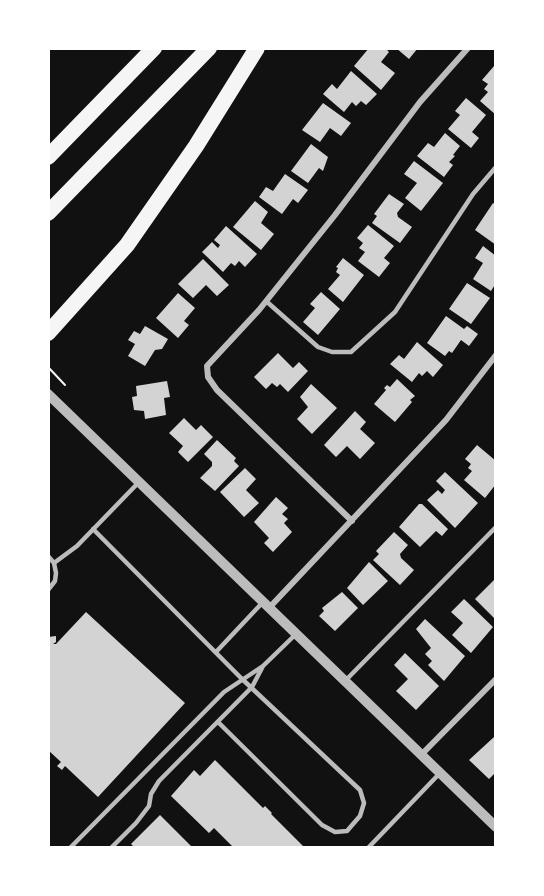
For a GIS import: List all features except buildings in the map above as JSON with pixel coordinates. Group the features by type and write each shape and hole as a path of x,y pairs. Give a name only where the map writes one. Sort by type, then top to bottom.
{"highway":[{"path":"48,157 154,48"},
{"path":"48,213 208,48"},
{"path":"48,333 133,237 196,146 257,48"}],"street":[{"path":"352,521 217,390 208,377 207,366 266,301 335,216 420,102 468,48"},
{"path":"266,605 352,521 446,420 496,355"},
{"path":"48,394 496,827"},
{"path":"421,755 496,679"}],"lane":[{"path":"266,301 318,347 332,352 351,352 395,312 473,194 496,167"},
{"path":"54,562 77,546 139,482"},
{"path":"345,681 496,527"},
{"path":"93,530 242,678 360,790 364,802 360,816 347,831 335,832 322,825 219,723"},
{"path":"48,556 54,562 55,581 48,590"},
{"path":"216,652 266,605"},
{"path":"70,848 224,692 263,666 296,634"},
{"path":"111,848 149,806 151,794 159,781 219,723 252,687 263,666"},
{"path":"368,848 440,773"}],"path":[{"path":"48,367 65,385"}]}
